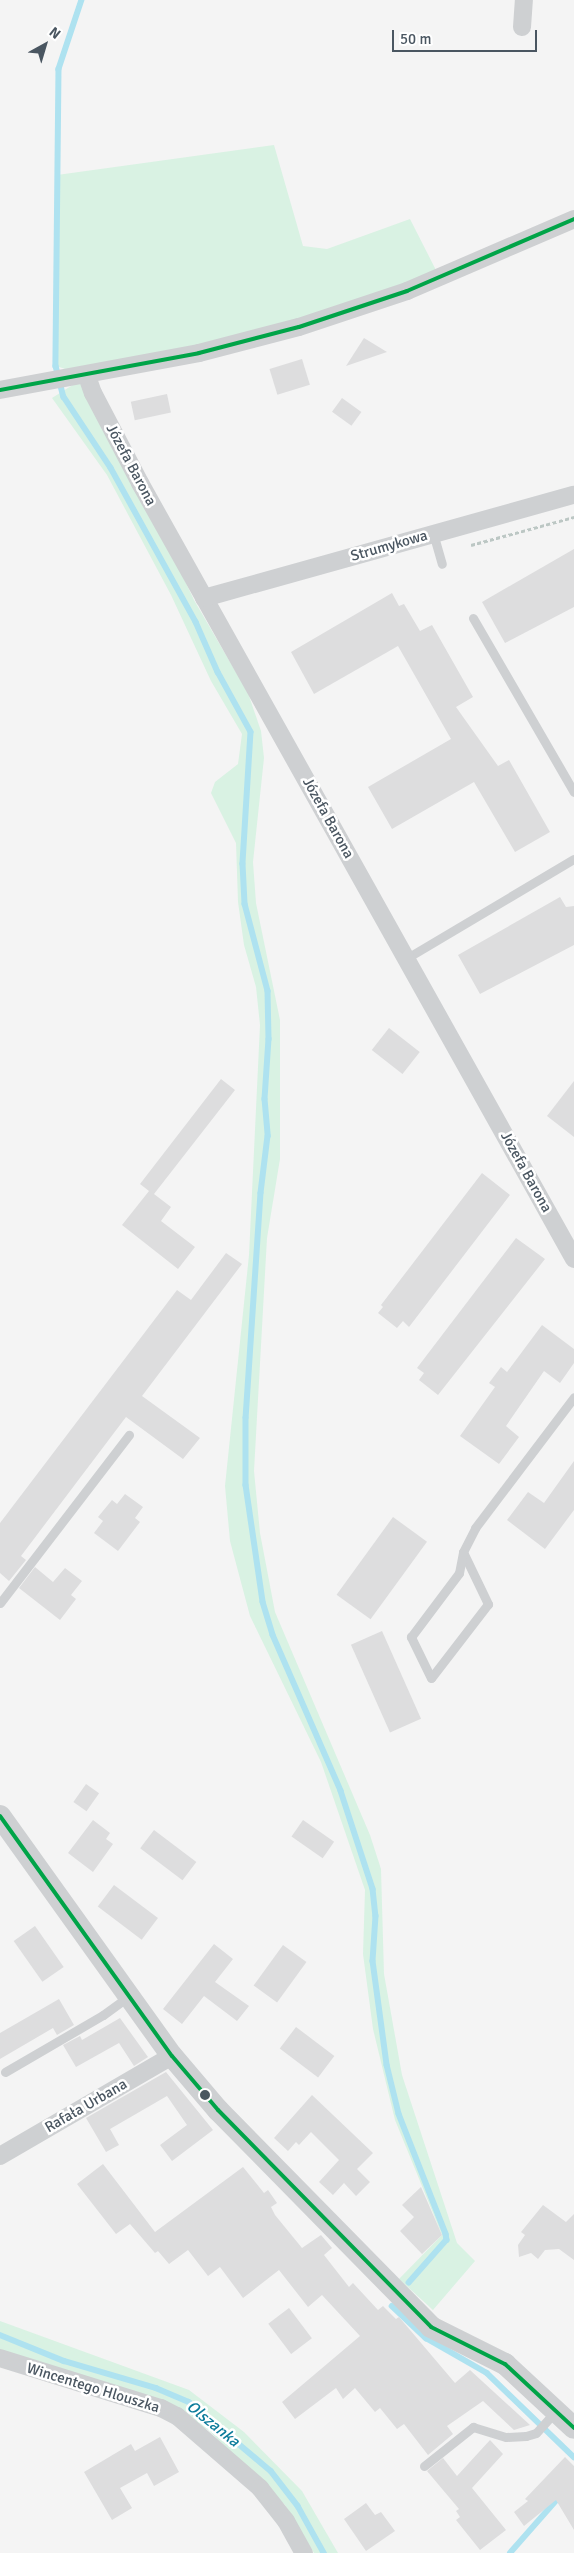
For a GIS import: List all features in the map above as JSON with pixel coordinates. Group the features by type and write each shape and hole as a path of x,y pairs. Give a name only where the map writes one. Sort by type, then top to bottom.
{"street":[{"path":"522,27 524,0"},
{"path":"0,390 87,376 198,353 299,327 407,292 574,219"},
{"name":"Józefa Barona","path":"87,376 136,475 574,1259"},
{"name":"Strumykowa","path":"204,598 574,495"},
{"path":"0,1816 172,2056 218,2110 431,2327 505,2364 552,2416 574,2428"},
{"name":"Rafała Urbana","path":"0,2156 172,2056"},
{"name":"Wincentego Hlouszka","path":"0,2358 161,2408 177,2416 229,2458 260,2488 286,2521 304,2553"}],"lane":[{"path":"433,533 442,564"},
{"path":"473,618 574,792"},
{"path":"407,958 574,859"},
{"path":"463,1552 488,1604 431,1678 411,1637 459,1573 463,1552 476,1528 574,1397"},
{"path":"0,1603 129,1435"},
{"path":"5,2072 103,2015 129,1996"},
{"path":"424,2466 473,2427 506,2437 536,2433 552,2416"}],"green space":[{"path":"274,145 303,246 327,249 410,219 440,278 407,291 88,376 194,600 248,693 261,731 264,758 253,862 256,903 280,1020 280,1159 267,1238 254,1471 260,1533 275,1612 370,1835 381,1869 384,1974 402,2075 457,2243 475,2261 433,2310 399,2279 442,2235 395,2120 373,2029 363,1954 365,1890 321,1762 250,1616 230,1541 225,1486 249,1255 260,1025 256,987 244,945 238,902 236,843 211,793 215,782 238,764 242,734 211,681 171,595 107,475 52,398 87,376 56,366 57,175"},
{"path":"0,2321 189,2390 244,2432 302,2491 338,2553 314,2553 285,2505 208,2430 177,2416 0,2358"}],"building":[{"path":"364,338 387,352 346,366"},
{"path":"302,359 310,385 277,395 269,369"},
{"path":"167,394 171,413 135,420 131,402"},
{"path":"342,398 361,412 351,426 332,412"},
{"path":"574,549 574,607 505,643 482,602"},
{"path":"392,593 399,606 404,604 420,631 432,625 473,697 456,707 498,766 509,760 550,832 515,852 474,782 392,829 368,787 451,739 398,646 314,694 291,652"},
{"path":"560,897 566,907 574,906 574,945 480,994 458,955"},
{"path":"389,1028 420,1052 402,1074 372,1050"},
{"path":"221,1079 235,1090 154,1194 171,1207 161,1221 195,1247 178,1269 122,1225 149,1191 140,1184"},
{"path":"574,1081 574,1137 547,1116"},
{"path":"482,1173 510,1195 409,1327 403,1321 397,1328 378,1313 383,1307 381,1305"},
{"path":"516,1238 545,1259 438,1395 419,1380 424,1373 417,1368"},
{"path":"226,1253 242,1264 142,1396 200,1438 183,1459 126,1417 21,1556 26,1560 9,1581 0,1573 0,1523 177,1290 191,1300"},
{"path":"542,1325 574,1349 574,1363 560,1383 544,1371 506,1426 519,1437 499,1464 460,1436 495,1387 489,1383 501,1367 507,1372"},
{"path":"574,1461 574,1510 545,1549 507,1520 528,1492 544,1503"},
{"path":"125,1494 143,1507 135,1518 140,1522 118,1551 94,1533 103,1521 98,1517 112,1500 117,1504"},
{"path":"393,1517 427,1542 371,1619 337,1595"},
{"path":"35,1567 53,1582 65,1568 82,1581 71,1595 76,1599 60,1620 19,1588"},
{"path":"382,1631 421,1719 390,1733 351,1645"},
{"path":"86,1784 99,1793 86,1811 73,1802"},
{"path":"93,1820 110,1833 106,1839 113,1844 93,1872 68,1853"},
{"path":"303,1820 334,1842 323,1858 292,1836"},
{"path":"154,1830 196,1862 182,1880 140,1848"},
{"path":"114,1885 158,1918 142,1940 98,1907"},
{"path":"35,1926 64,1967 42,1982 14,1941"},
{"path":"214,1944 233,1959 215,1982 249,2006 237,2021 204,1996 182,2024 163,2009"},
{"path":"283,1945 306,1962 277,2002 254,1985"},
{"path":"59,1999 74,2025 57,2035 53,2028 0,2059 0,2033"},
{"path":"120,2018 148,2057 134,2066 119,2043 76,2067 63,2045 80,2036 82,2040"},
{"path":"296,2027 334,2056 318,2077 280,2049"},
{"path":"166,2072 213,2130 172,2161 160,2145 187,2125 167,2096 110,2129 119,2145 106,2152 86,2118"},
{"path":"312,2095 373,2153 357,2169 370,2182 356,2196 344,2183 333,2195 319,2182 339,2160 311,2132 299,2145 296,2142 288,2151 274,2138"},
{"path":"103,2164 155,2232 243,2167 264,2193 268,2190 277,2203 271,2207 275,2215 302,2248 321,2235 332,2248 324,2255 349,2287 353,2283 378,2310 383,2306 396,2319 399,2317 455,2383 470,2370 530,2425 514,2430 483,2401 447,2426 453,2434 428,2455 404,2424 397,2429 380,2408 375,2412 355,2388 343,2399 336,2388 295,2419 282,2402 360,2336 322,2295 308,2307 279,2270 243,2298 220,2267 208,2276 188,2250 169,2264 158,2251 155,2253 130,2224 116,2234 77,2184"},
{"path":"421,2187 442,2235 422,2254 400,2231 414,2217 402,2205"},
{"path":"543,2205 566,2222 574,2214 574,2260 559,2249 545,2250 538,2259 531,2253 519,2257 518,2245 525,2235 521,2232"},
{"path":"289,2308 312,2338 291,2354 268,2324"},
{"path":"160,2437 179,2472 154,2486 147,2473 120,2488 132,2508 112,2520 84,2472 131,2444 135,2451"},
{"path":"490,2440 503,2454 472,2488 506,2530 480,2550 456,2520 460,2517 456,2511 459,2509 427,2471 443,2458 457,2476"},
{"path":"565,2457 574,2466 574,2530 556,2500 524,2526 514,2512 528,2501 525,2499"},
{"path":"366,2503 375,2515 381,2512 395,2531 366,2551 344,2519"}],"waterway":[{"path":"82,0 59,69 56,366 64,397 111,468 196,622 218,672 251,732 243,864 245,904 268,991 269,1039 265,1099 268,1136 261,1193 246,1418 246,1485 263,1602 273,1635 341,1791 373,1889 376,1916 373,1961 387,2065 399,2114 446,2234 447,2240 409,2283"},
{"path":"392,2306 426,2338 487,2373 574,2457"},
{"name":"Olszanka","path":"0,2335 64,2361 156,2388 189,2402 271,2471 298,2506 324,2553"},
{"name":"Olszanka","path":"510,2553 560,2496"}],"transit line":[{"path":"0,390 199,353 299,327 407,291 574,219"},
{"path":"0,1816 172,2056 218,2110 431,2327 505,2364 574,2428"}]}
